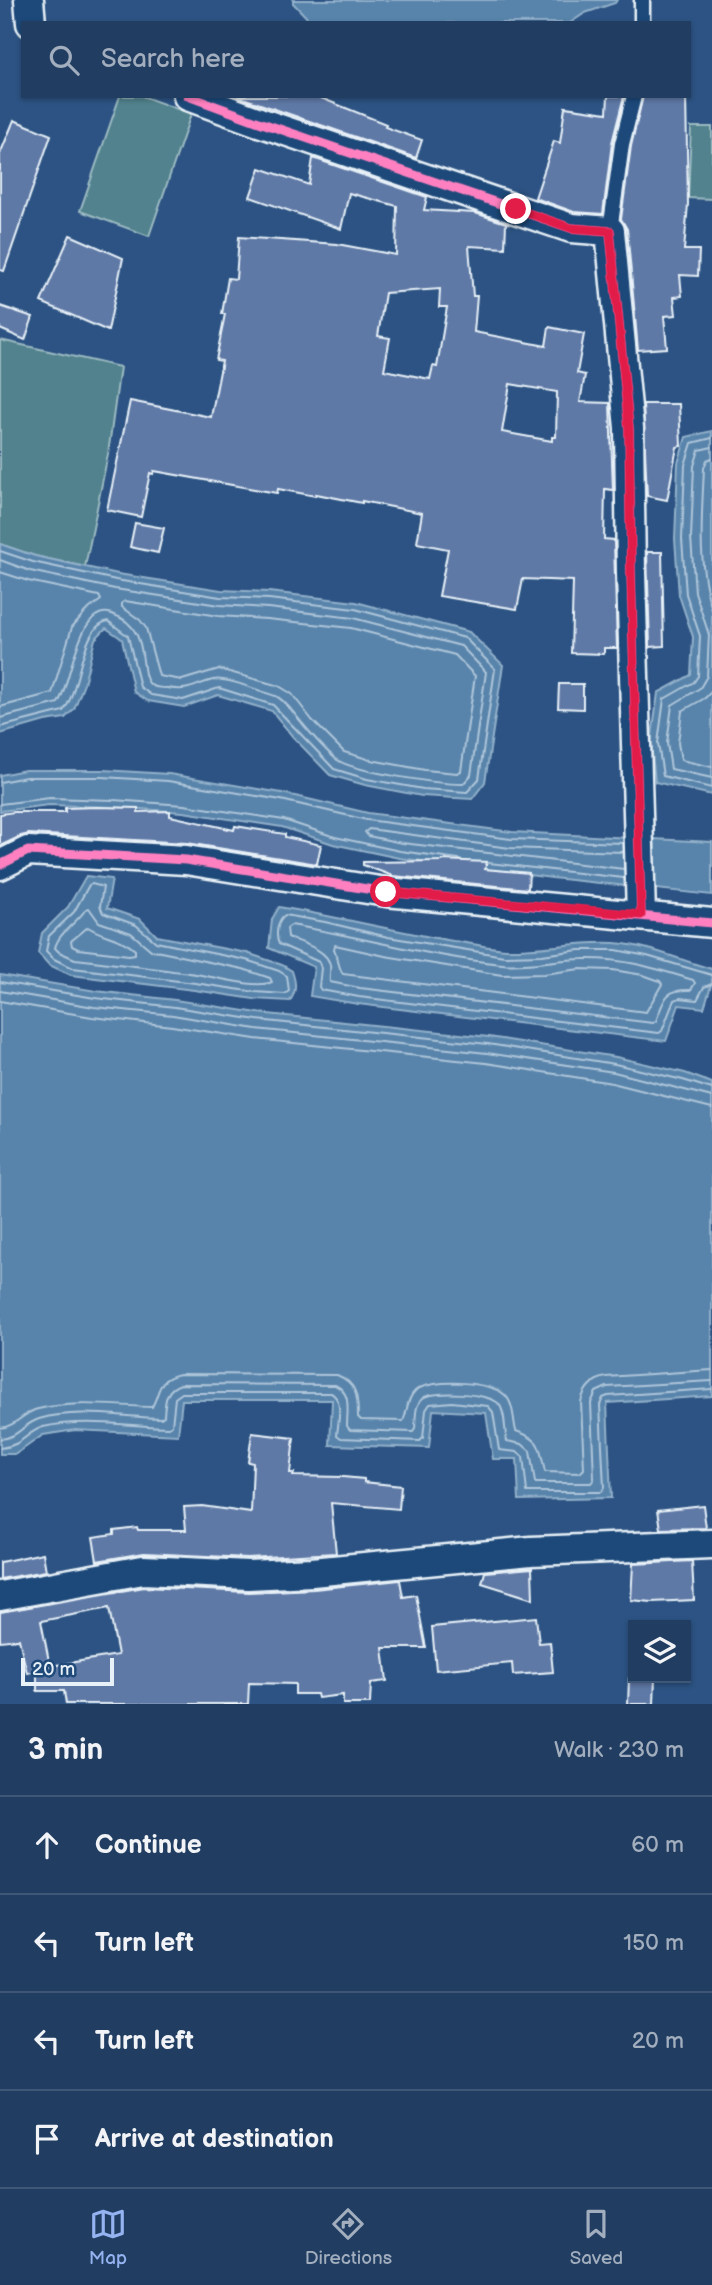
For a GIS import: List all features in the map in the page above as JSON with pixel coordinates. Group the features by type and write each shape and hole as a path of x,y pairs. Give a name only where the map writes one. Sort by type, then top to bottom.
{"street":[{"path":"29,0 31,21"},
{"path":"193,98 571,228 610,231 629,428 637,827 641,902"},
{"path":"0,865 28,851 186,860 386,892 641,902 712,923"},
{"path":"0,1596 143,1570 247,1575 312,1572 531,1551 712,1544"}],"lane":[{"path":"642,0 642,21"},
{"path":"610,231 622,144 634,98"}],"green space":[{"path":"119,98 147,98 191,114 149,236 80,211"},
{"path":"691,127 712,127 712,199 688,198"},
{"path":"0,340 120,367 108,454 85,567 35,556 0,544"}],"water":[{"path":"293,0 617,0 573,21 310,21"},
{"path":"712,431 712,795 655,782 651,743 658,693 691,675 693,637 679,595 675,539 678,463 686,437"},
{"path":"0,544 35,556 118,574 221,590 269,592 356,602 469,632 503,665 485,782 472,799 422,796 330,775 272,711 218,695 184,707 148,701 134,692 122,639 106,628 95,639 84,684 74,709 65,718 0,734"},
{"path":"25,770 103,770 169,774 282,793 368,813 512,832 712,842 712,895 399,858 333,844 282,827 183,812 49,805 0,811 0,775"},
{"path":"86,876 112,879 107,908 140,919 157,936 247,953 292,971 295,986 290,1001 254,999 71,975 49,965 38,953 42,933 68,907"},
{"path":"279,907 500,948 626,944 712,969 712,982 704,1008 679,1005 666,1041 310,996 314,967 269,948 272,919"},
{"path":"0,975 258,1013 489,1037 616,1057 685,1073 712,1083 712,1396 607,1403 611,1498 519,1500 517,1459 493,1459 486,1413 433,1410 429,1448 330,1445 332,1400 182,1400 178,1435 75,1430 43,1435 16,1454 0,1454"}],"building":[{"path":"243,98 321,98 386,124 385,127 422,140 416,158"},
{"path":"608,98 623,98 612,143 603,214 574,212 535,198 554,141 560,143 565,107 607,113"},
{"path":"643,98 686,98 688,204 684,250 699,250 698,276 680,275 682,296 674,297 676,315 664,316 667,348 638,350 627,229 621,219 631,146"},
{"path":"14,120 51,135 4,271 0,270 0,154"},
{"path":"313,158 427,197 424,210 475,213 506,223 505,248 469,246 473,296 477,296 474,332 546,346 549,327 584,334 577,373 585,375 580,402 610,403 613,490 605,489 604,539 614,540 617,648 604,648 604,654 571,653 573,581 523,579 517,609 439,596 448,549 417,543 422,513 316,494 315,496 278,489 277,493 154,471 153,474 150,473 141,517 107,510 130,401 211,417 222,361 216,360 225,314 222,314 228,278 236,279 239,237 337,244 396,255 397,206 349,193 341,229 250,197 260,168 309,185","holes":["440,289 439,307 447,307 437,367 433,366 430,379 384,370 390,338 378,336 385,293","510,384 557,392 556,437 552,437 552,441 502,432"]},
{"path":"70,235 123,258 108,331 41,302"},
{"path":"0,306 33,317 25,340 0,329"},
{"path":"643,404 679,404 681,446 677,447 667,500 647,496"},
{"path":"135,523 164,528 158,553 130,547"},
{"path":"647,552 662,552 664,646 650,647"},
{"path":"559,684 583,684 583,709 558,708"},
{"path":"65,808 138,808 138,812 170,811 170,816 234,830 235,826 285,834 285,837 321,845 317,864 187,843 29,834 0,846 0,814 65,812"},
{"path":"363,862 487,862 485,869 529,873 528,889 393,876 363,865"},
{"path":"252,1433 294,1438 290,1473 294,1473 293,1476 343,1477 401,1486 399,1509 331,1503 336,1553 248,1558 144,1553 97,1561 93,1537 114,1534 114,1530 137,1527 138,1530 186,1530 184,1507 202,1506 251,1513 253,1463 248,1462"},
{"path":"703,1505 706,1528 661,1529 658,1510"},
{"path":"43,1553 46,1571 0,1579 0,1562"},
{"path":"692,1561 694,1600 631,1600 633,1564"},
{"path":"532,1568 533,1599 482,1583 485,1572"},
{"path":"400,1580 403,1597 416,1595 426,1648 383,1648 387,1681 371,1683 370,1704 343,1704 343,1695 318,1698 317,1694 295,1694 295,1684 249,1683 248,1704 66,1704 64,1691 37,1691 37,1671 27,1673 19,1639 0,1641 0,1612 144,1587 249,1592 314,1589","holes":["109,1608 118,1655 50,1666 41,1621"]},
{"path":"536,1617 539,1643 550,1642 553,1672 513,1675 512,1663 436,1670 432,1627"},
{"path":"629,1683 655,1683 654,1704 628,1704"}],"cycle path":[{"path":"193,98 571,228 610,231 629,428 641,915"},
{"path":"0,865 28,851 186,860 386,892 712,923"}],"route":[{"path":"386,892 641,915 629,428 610,231 571,228 516,209"}]}
